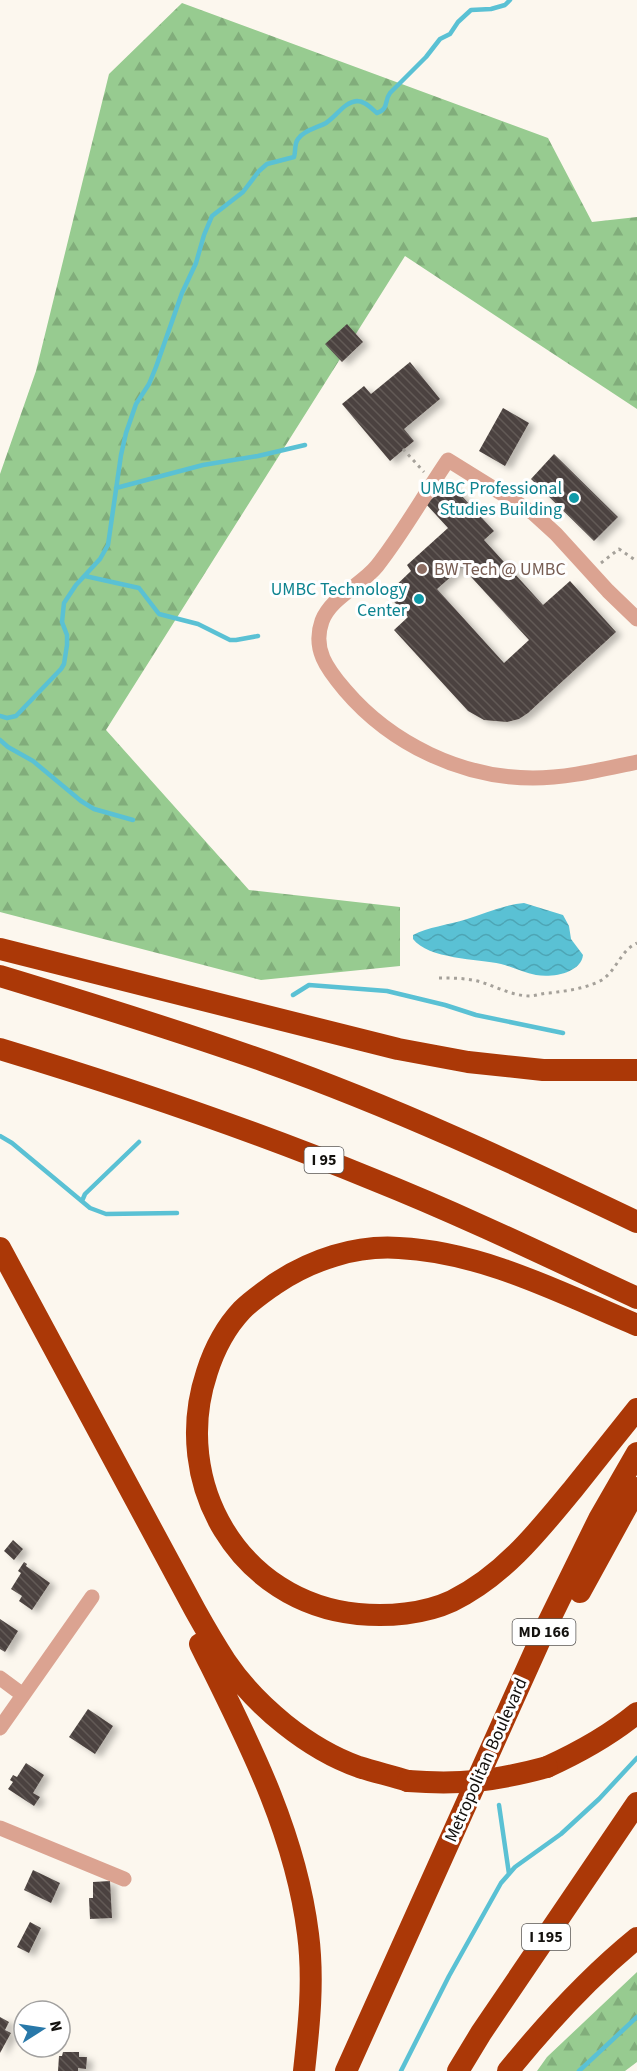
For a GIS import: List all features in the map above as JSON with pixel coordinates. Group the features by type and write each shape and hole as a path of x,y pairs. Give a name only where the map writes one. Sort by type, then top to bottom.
{"highway":[{"path":"0,949 398,1049 468,1062 543,1070 637,1070"},
{"path":"0,976 135,1017 269,1063 512,1162 637,1222"},
{"name":"I 95","path":"0,1049 103,1080 236,1126 362,1175 477,1224 637,1298"},
{"path":"0,1248 195,1610 227,1663 259,1702 287,1725 320,1749 358,1767 408,1780 447,1784 484,1781 547,1767 606,1737 637,1713"},
{"path":"637,1325 524,1278 468,1259 428,1250 385,1248 326,1258 296,1270 266,1290 242,1311 223,1336 201,1391 196,1423 197,1455 203,1487 218,1521 242,1556 267,1578 304,1600 338,1612 374,1616 410,1613 448,1602 478,1587 512,1560 547,1522 637,1409"},
{"name":"Metropolitan Boulevard","path":"346,2071 544,1631 599,1519 637,1453"},
{"path":"118,1469 255,1755 290,1846 302,1893 311,1977 304,2071"},
{"path":"461,1815 637,1488"},
{"name":"I 195","path":"458,2071 481,2033 637,1803"},
{"path":"508,2071 570,2000 637,1938"}],"street":[{"path":"637,619 533,513 448,460 375,568 336,603 323,619 319,637 322,659 350,696 384,726 433,756 461,767 494,774 532,778 561,776 637,762"},
{"path":"0,1728 92,1597"},
{"path":"0,1678 22,1695"},
{"path":"0,1828 124,1879"}],"path":[{"path":"404,449 418,468"},
{"path":"583,563 589,552 600,563 619,549 635,560 637,558"},
{"path":"439,978 480,982 529,996 578,990 601,981 614,968 624,951 637,943"}],"green space":[{"path":"182,3 548,138 592,222 637,217 637,409 405,256 106,730 249,890 400,907 400,966 261,980 0,912 0,474 36,371 109,74"},
{"path":"637,1972 637,2062 625,2071 537,2071 547,2057"}],"water":[{"path":"524,903 563,915 569,926 571,939 583,955 577,966 557,975 536,975 501,964 430,951 413,939 413,935 425,930"}],"building":[{"path":"347,324 363,342 342,362 325,344"},
{"path":"410,362 440,399 404,429 414,441 390,461 342,404 364,386 371,394"},
{"path":"503,408 529,423 505,466 479,451"},
{"name":"UMBC Professional Studies Building","path":"554,454 618,517 594,541 531,479"},
{"name":"UMBC Technology Center","path":"450,483 494,531 484,540 543,605 570,581 616,632 519,719 507,722 484,720 468,711 394,630 408,617 387,594 411,571 407,565 448,528 426,504","holes":["462,567 529,640 504,663 437,589"]},
{"path":"13,1540 23,1549 14,1560 4,1551"},
{"path":"24,1562 26,1566 50,1583 32,1610 19,1601 22,1596 11,1589 21,1573 18,1571"},
{"path":"0,1619 18,1631 5,1652 0,1649"},
{"path":"88,1709 113,1726 95,1754 69,1737"},
{"path":"26,1763 44,1775 33,1793 40,1797 34,1806 8,1789 13,1782 10,1780 13,1775 17,1777"},
{"path":"33,1870 60,1883 51,1903 24,1890"},
{"path":"110,1881 112,1918 90,1919 89,1898 93,1898 93,1882"},
{"path":"30,1922 41,1928 29,1953 17,1947"},
{"path":"0,2017 9,2022 5,2030 11,2033 0,2053"},
{"path":"72,2052 79,2052 79,2057 87,2057 86,2069 58,2071 59,2059 72,2059"}],"waterway":[{"path":"0,716 7,718 16,716 64,664 67,645 67,635 62,622 64,603 76,585 100,559 108,545 126,433 136,404 149,384 156,367 212,216 243,192 267,164 294,157 296,143 301,136 326,123 348,104 360,101 377,113 381,111 390,93 426,57 440,39 450,34 458,22 471,10 491,9 505,5 510,0"},
{"path":"116,488 203,465 305,445"},
{"path":"85,576 139,588 159,614 198,624 230,640 258,636"},
{"path":"0,740 33,761 94,809 133,820"},
{"path":"293,995 309,985 387,991 476,1015 563,1033"},
{"path":"0,1136 12,1143 90,1208 106,1214 177,1213"},
{"path":"82,1201 85,1194 139,1142"},
{"path":"401,2071 449,1976 501,1883 515,1867 561,1834 599,1799 637,1758"},
{"path":"499,1805 509,1874"},
{"path":"579,2071 637,2017"}],"place":[{"name":"UMBC Professional Studies Building","path":"574,498"},
{"name":"BW Tech @ UMBC","path":"422,569"},
{"name":"UMBC Technology Center","path":"419,599"}]}
